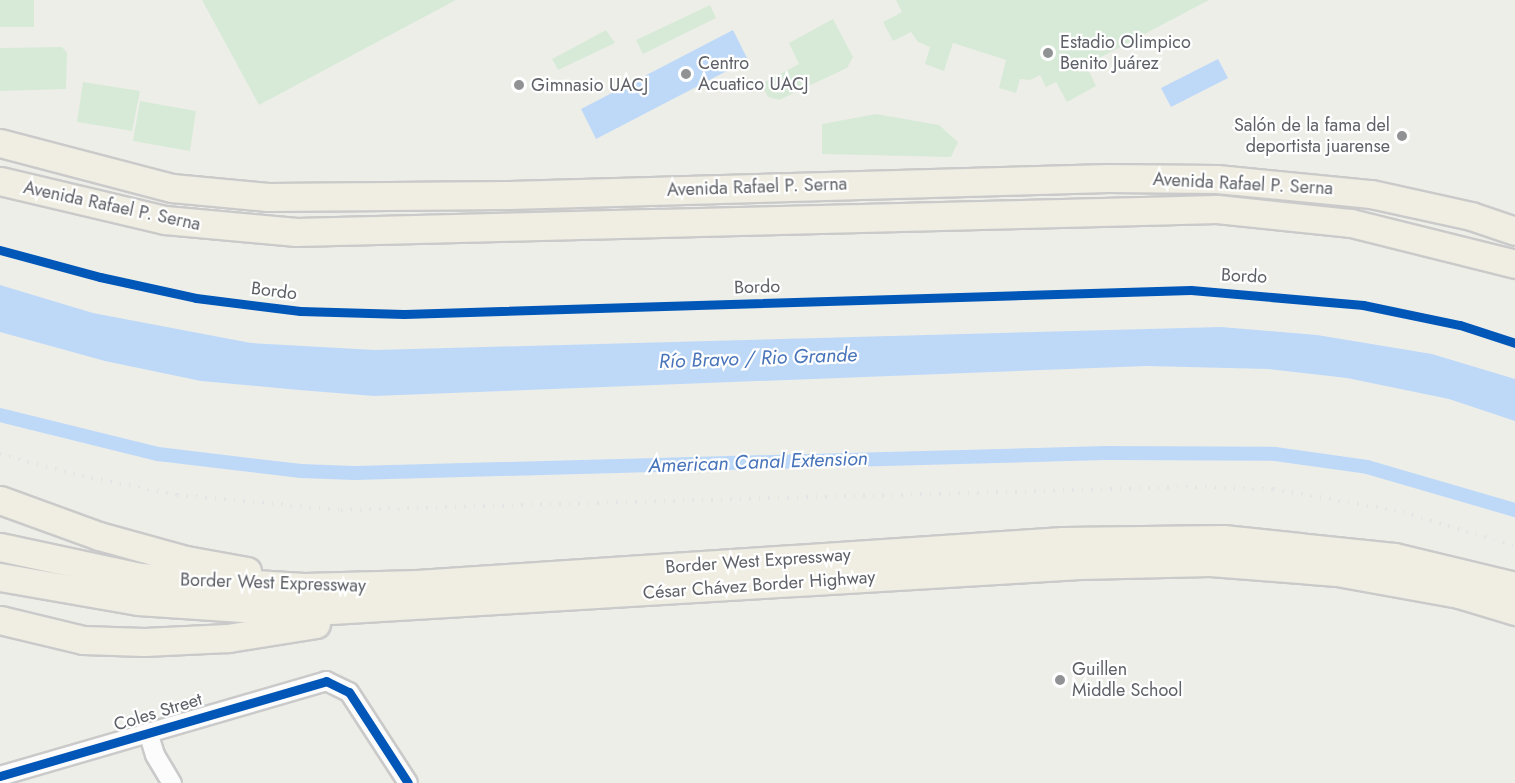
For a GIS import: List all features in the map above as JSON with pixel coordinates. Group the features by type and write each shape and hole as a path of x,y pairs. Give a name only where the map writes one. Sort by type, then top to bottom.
{"highway":[{"name":"Avenida Rafael P. Serna","path":"0,142 172,188 238,196 509,195 1096,178 1217,179 1371,194 1471,216 1515,231"},
{"name":"Avenida Rafael P. Serna","path":"0,181 165,220 296,232 1217,208 1351,223 1515,264"},
{"path":"0,500 99,536 186,560 355,586"},
{"path":"987,558 1152,538 1276,542 1394,557 1515,586"},
{"name":"Border West Expressway","path":"0,547 140,577 246,586 355,586 420,599"},
{"name":"César Chávez Border Highway","path":"0,577 74,592 197,607 298,612 420,599 987,558 1267,565 1407,584 1515,611"},
{"path":"0,620 83,640 144,642 228,638 420,599"}],"street":[{"name":"Coles Street","path":"0,776 326,681 349,692 408,783"},
{"path":"148,732 155,755 172,783"}],"green space":[{"path":"0,0 34,0 34,27 0,27"},
{"path":"202,0 456,0 259,105"},
{"name":"Estadio Olimpico Benito Juárez","path":"896,0 1209,0 1086,65 1096,86 1067,102 1056,82 1046,87 1040,75 1030,80 1020,79 1016,93 999,88 1006,60 953,43 944,71 925,64 930,47 918,42 911,32 893,41 883,22 902,12"},
{"path":"710,5 716,18 643,54 636,40"},
{"path":"833,19 853,57 847,68 779,100 768,97 761,84 799,64 789,43"},
{"path":"606,30 615,43 558,70 552,59"},
{"path":"62,47 67,53 66,89 0,91 0,48"},
{"path":"83,82 140,91 132,131 77,122"},
{"path":"140,101 196,111 190,151 133,141"},
{"path":"876,114 939,125 958,142 951,157 822,154 822,124"}],"water":[{"path":"733,30 748,60 596,139 581,109"},
{"path":"1218,59 1228,78 1171,107 1161,88"},
{"name":"Río Bravo / Rio Grande","path":"0,285 93,313 251,343 375,350 1221,327 1317,335 1432,354 1515,379 1515,421 1449,399 1347,378 1268,369 1147,366 374,396 299,390 201,381 105,361 0,332"}],"waterway":[{"name":"American Canal Extension","path":"0,415 158,454 301,471 354,473 1106,453 1275,454 1367,467 1515,510"}],"railway":[{"path":"0,454 73,474 177,495 341,510 1186,487 1273,489 1403,512 1515,546"}],"cycle path":[{"name":"Bordo","path":"0,250 100,277 196,298 300,311 404,314 1191,290 1363,305 1460,325 1515,343"},
{"path":"0,776 326,681 349,692 408,783"}],"place":[{"name":"Estadio Olimpico Benito Juárez","path":"1048,53"},
{"name":"Centro Acuatico UACJ","path":"686,74"},
{"name":"Gimnasio UACJ","path":"519,85"},
{"name":"Salón de la fama del deportista juarense","path":"1402,136"},
{"name":"Guillen Middle School","path":"1060,680"}]}
